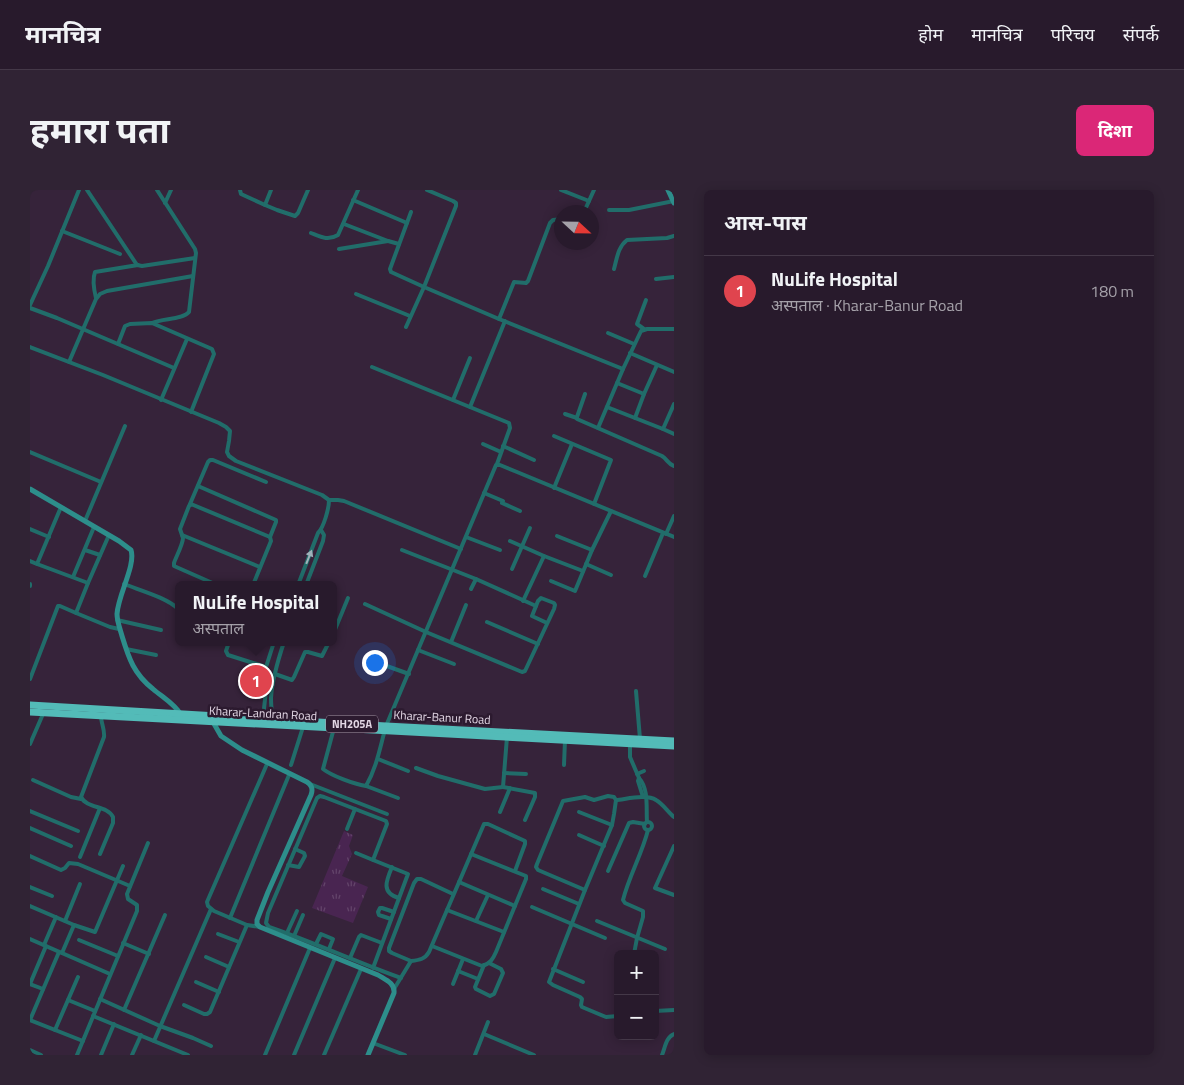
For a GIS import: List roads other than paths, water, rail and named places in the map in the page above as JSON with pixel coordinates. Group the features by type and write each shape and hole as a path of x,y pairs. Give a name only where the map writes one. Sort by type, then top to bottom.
{"highway":[{"name":"Kharar-Banur Road","path":"30,705 44,710 258,720 272,718 386,728 674,741"},
{"name":"Kharar-Landran Road","path":"30,712 44,710 101,716 181,717 213,722 258,720 303,727 386,728 674,746"}],"street":[{"path":"79,190 32,294 30,306 174,368"},
{"path":"87,190 130,256 138,265"},
{"path":"152,323 188,314 196,253 157,190"},
{"path":"165,203 171,190"},
{"path":"240,190 244,196 295,216 308,190"},
{"path":"265,204 271,190"},
{"path":"310,233 326,238 333,238 338,235 358,190"},
{"path":"406,326 424,287 456,206 456,203 453,201 427,190"},
{"path":"561,190 589,201"},
{"path":"587,205 594,190"},
{"path":"609,210 629,210 674,202 668,190"},
{"path":"354,200 407,223"},
{"path":"411,212 390,270 391,272 505,322 623,369"},
{"path":"499,319 514,282 527,282 550,223 554,220"},
{"path":"344,224 399,244"},
{"path":"62,231 120,254"},
{"path":"614,269 619,250 627,240 674,236"},
{"path":"339,249 388,241"},
{"path":"96,299 94,289 95,272 195,258"},
{"path":"69,362 96,299 100,294 107,291 193,276"},
{"path":"656,279 674,277"},
{"path":"356,294 410,316"},
{"path":"646,300 637,324 644,329 674,329"},
{"path":"118,344 127,325 148,322 210,348 214,354 191,412"},
{"path":"470,407 505,322"},
{"path":"598,428 634,344 640,332 644,329"},
{"path":"608,333 634,344"},
{"path":"161,400 187,339"},
{"path":"30,347 219,423 230,431 226,452 236,461 322,495 329,500 344,501 460,550"},
{"path":"630,353 674,372"},
{"path":"453,400 470,358"},
{"path":"635,418 656,365"},
{"path":"366,786 378,759 386,728 494,467 497,464 510,428 510,424 372,367"},
{"path":"617,383 644,394"},
{"path":"577,418 585,394"},
{"path":"663,429 674,404"},
{"path":"607,406 674,434"},
{"path":"565,414 662,456 674,466"},
{"path":"85,521 125,426"},
{"path":"554,436 611,460 594,504"},
{"path":"483,444 501,452"},
{"path":"554,488 572,444"},
{"path":"503,446 534,460"},
{"path":"30,452 101,482"},
{"path":"208,581 174,566 174,563 182,541 180,530 208,462 213,460 266,482"},
{"path":"497,464 674,537"},
{"path":"198,486 276,520 270,537 271,541 255,581"},
{"path":"30,489 129,547 132,551 132,560 118,608 117,620 119,629 130,661 138,674 173,705 181,717"},
{"path":"484,493 503,501 502,503 520,512"},
{"path":"300,581 318,533 321,530 329,506 329,500"},
{"path":"190,504 270,537"},
{"path":"37,564 61,507"},
{"path":"551,581 575,591 611,511"},
{"path":"645,576 674,516"},
{"path":"73,577 94,527"},
{"path":"512,569 530,528"},
{"path":"30,529 48,536"},
{"path":"308,581 323,542 324,535 321,530"},
{"path":"76,613 108,535"},
{"path":"182,536 260,568"},
{"path":"557,536 592,550"},
{"path":"466,537 500,550"},
{"path":"510,541 583,571"},
{"path":"85,550 100,555"},
{"path":"402,550 476,579 536,606"},
{"path":"523,601 544,556"},
{"path":"30,561 88,583"},
{"path":"586,564 611,575"},
{"path":"471,590 476,579"},
{"path":"124,584 163,599 175,606"},
{"path":"337,625 348,598"},
{"path":"365,604 426,632 523,672 526,671 548,623 554,609 555,604 541,598 532,616 548,623"},
{"path":"451,642 466,604"},
{"path":"30,676 58,606 119,629"},
{"path":"117,620 161,630"},
{"path":"487,622 538,644"},
{"path":"228,646 226,651 228,655 266,667"},
{"path":"258,720 266,690 266,667 273,646"},
{"path":"272,718 271,698 283,646"},
{"path":"275,674 292,680 305,652 322,656 327,646"},
{"path":"126,649 156,655"},
{"path":"418,650 454,664"},
{"path":"370,660 409,674"},
{"path":"636,691 640,739"},
{"path":"30,744 44,710"},
{"path":"81,799 104,737 105,732 101,716"},
{"path":"213,722 221,736 267,764 310,784 387,814"},
{"path":"291,765 303,727"},
{"path":"334,728 323,768 337,776 398,798"},
{"path":"503,787 507,737"},
{"path":"564,765 565,740"},
{"path":"630,743 630,757 641,780 645,798 646,823"},
{"path":"378,759 408,771"},
{"path":"267,764 207,904 211,909 230,918 247,925 260,927 388,980 394,988"},
{"path":"416,768 485,789 503,787 535,792 535,797 526,820"},
{"path":"638,776 644,771"},
{"path":"504,773 526,774"},
{"path":"230,918 289,774"},
{"path":"33,780 81,799 112,814 114,819 100,854"},
{"path":"260,927 257,920 311,795 312,788 310,784"},
{"path":"500,812 510,788"},
{"path":"373,860 388,822 320,796 317,798 288,865 266,923 269,927 400,978"},
{"path":"585,890 538,870 536,867 563,802 585,797 594,800 608,796 614,797 616,800 655,799 674,817"},
{"path":"614,1016 606,1017 582,1007 580,997 550,984 549,980 612,825 616,800"},
{"path":"80,857 100,808"},
{"path":"347,829 355,809"},
{"path":"30,811 78,831"},
{"path":"579,812 612,825"},
{"path":"608,872 629,823 651,823 652,828 648,830 622,900 626,904 642,911 643,917 635,950"},
{"path":"453,894 420,879 417,880 414,883 389,951 412,961 425,958 432,946 483,825 488,824 525,841 515,871"},
{"path":"30,828 71,846"},
{"path":"579,835 604,846"},
{"path":"77,1055 137,908 126,897 126,894 148,843"},
{"path":"674,846 656,888 674,895"},
{"path":"288,865 299,867 305,856 304,852 295,849"},
{"path":"356,853 408,874 373,968"},
{"path":"432,946 478,965 489,963 493,958 526,876 471,854"},
{"path":"30,856 61,870 69,863 78,864 130,886"},
{"path":"30,906 74,925 93,932 96,931 123,866"},
{"path":"392,868 386,886 390,894 399,898"},
{"path":"459,882 515,906"},
{"path":"65,921 80,884"},
{"path":"30,887 52,896"},
{"path":"543,888 579,904"},
{"path":"476,921 488,895"},
{"path":"532,907 606,938"},
{"path":"391,920 380,915 378,912 382,908 394,912"},
{"path":"154,1041 211,909"},
{"path":"447,910 504,932"},
{"path":"287,933 297,911"},
{"path":"124,1010 165,915"},
{"path":"294,936 304,915"},
{"path":"43,989 30,984 56,917"},
{"path":"597,921 665,949"},
{"path":"74,925 30,1020 83,1041"},
{"path":"184,1005 204,1014 209,1014 247,925"},
{"path":"218,934 240,942"},
{"path":"316,944 321,934 333,939 329,949"},
{"path":"350,958 361,935 382,943"},
{"path":"30,939 110,974"},
{"path":"79,940 118,956"},
{"path":"123,943 148,954"},
{"path":"265,1055 310,948"},
{"path":"206,957 229,968"},
{"path":"294,1055 335,958"},
{"path":"453,984 463,959"},
{"path":"368,1055 394,993 394,988 412,961"},
{"path":"484,965 476,989 492,996 503,973 501,969 489,963"},
{"path":"324,1055 361,969"},
{"path":"553,969 583,982"},
{"path":"458,971 478,979"},
{"path":"55,1030 78,977"},
{"path":"196,982 219,992"},
{"path":"100,999 211,1046"},
{"path":"68,1000 114,1024 188,1055"},
{"path":"659,1011 674,1010"},
{"path":"475,1055 488,1022"},
{"path":"101,1055 114,1024"},
{"path":"484,1034 534,1055"},
{"path":"662,1055 668,1038 674,1034"},
{"path":"132,1055 141,1035"},
{"path":"373,1043 405,1055"},
{"path":"30,1050 41,1055"}],"place":[{"name":"NuLife Hospital","path":"256,681"}]}
